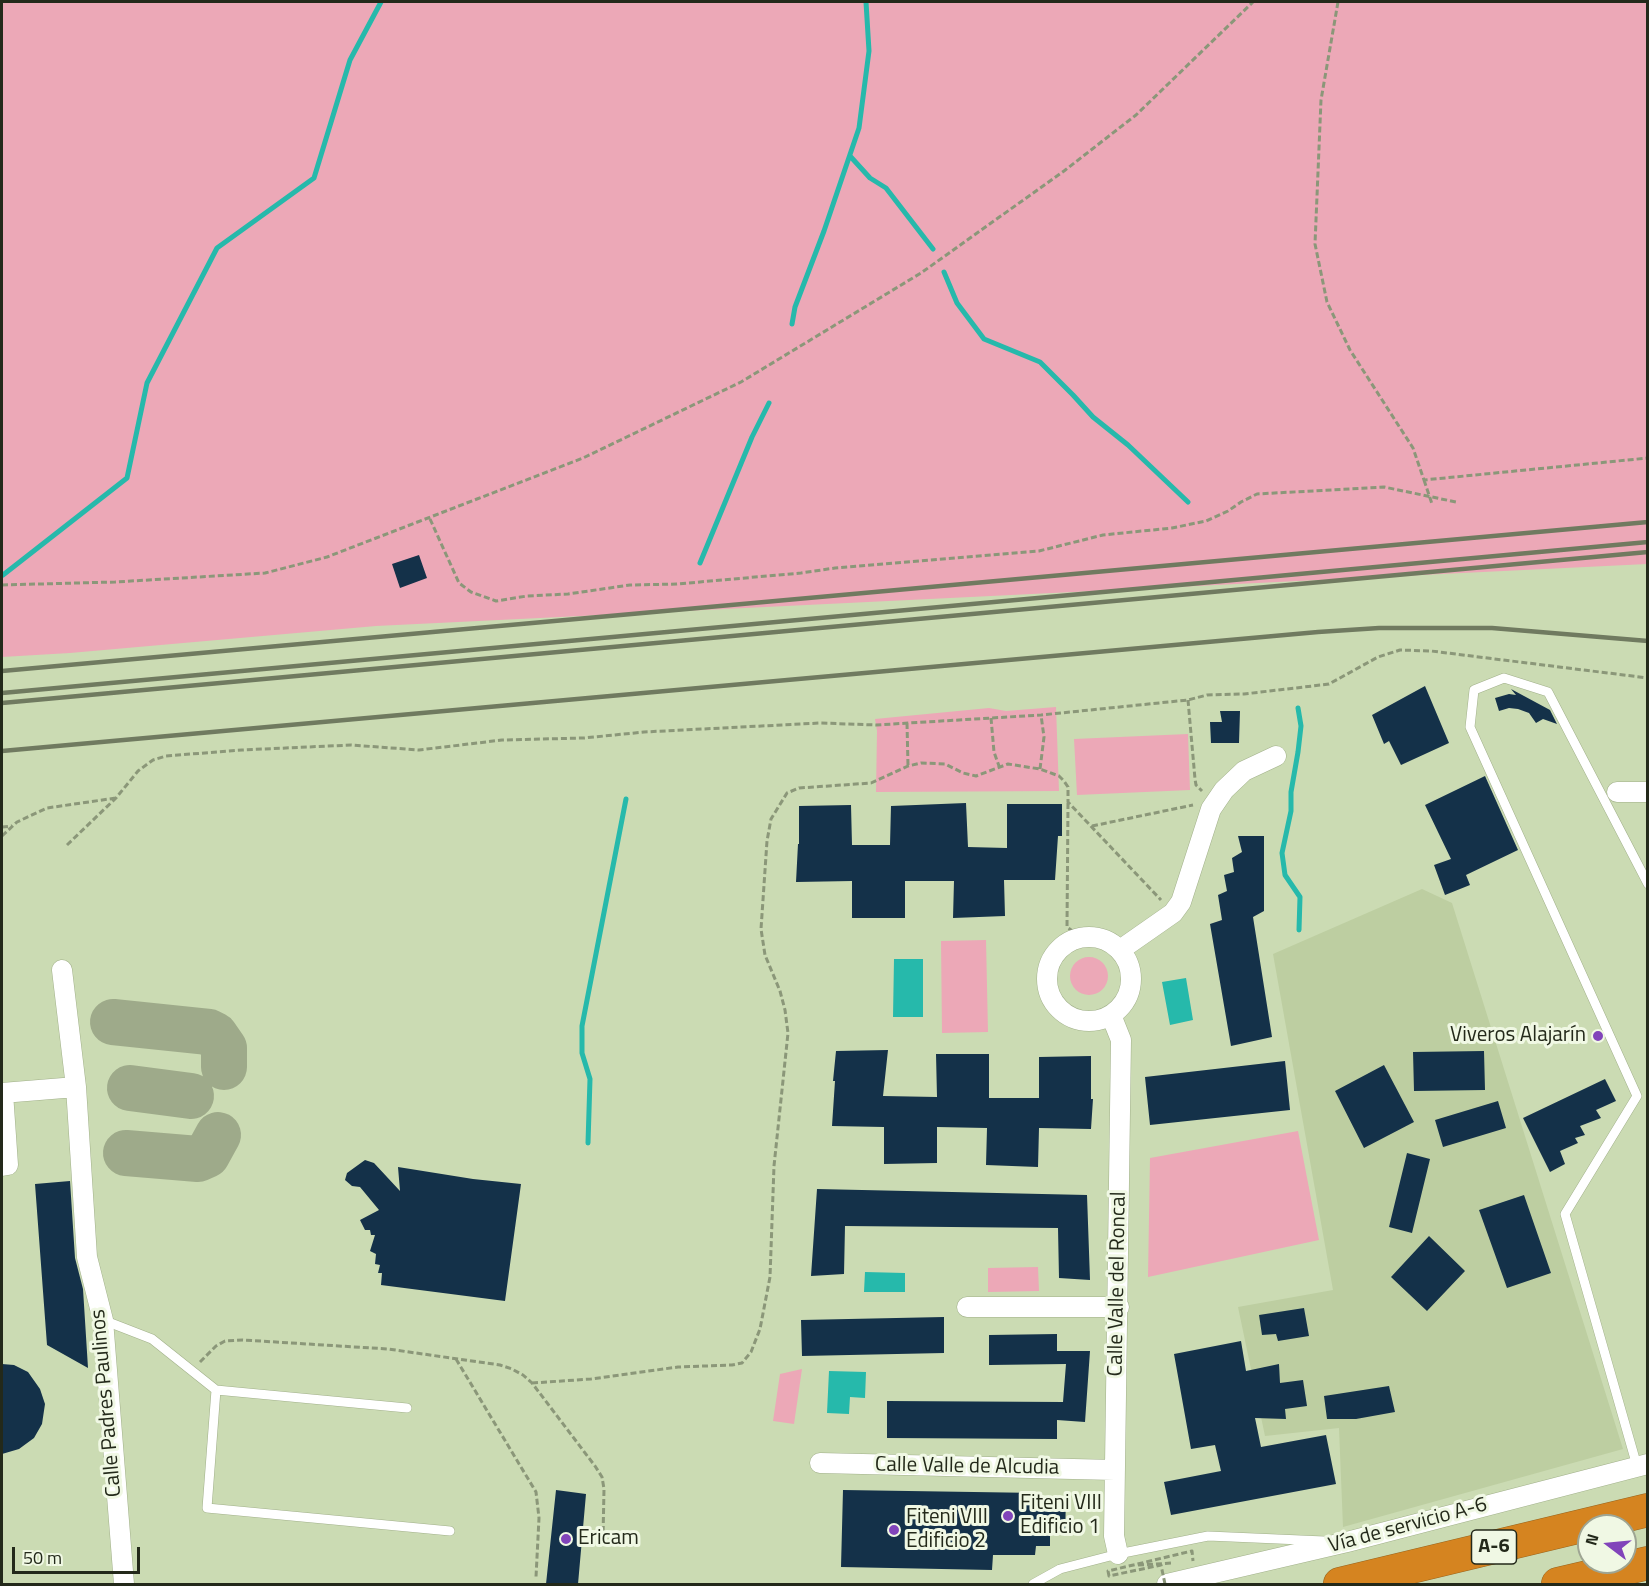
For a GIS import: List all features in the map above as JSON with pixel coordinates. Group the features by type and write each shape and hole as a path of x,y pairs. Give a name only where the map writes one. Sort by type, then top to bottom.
{"highway":[{"path":"1355,1581 1644,1473"},
{"name":"A-6","path":"1355,1581 1647,1510"},
{"path":"1558,1584 1647,1563"}],"street":[{"path":"1120,950 1173,913 1186,890 1211,809 1217,799 1244,771 1276,756"},
{"path":"1617,792 1647,792"},
{"path":"1095,937 1109,942 1120,950 1131,973 1131,985 1120,1008 1111,1016 1087,1022 1075,1019 1059,1009 1050,997 1047,977 1050,963 1057,951 1068,942 1095,937"},
{"name":"Calle Padres Paulinos","path":"62,970 76,1087 87,1257 104,1320 124,1584"},
{"name":"Calle Valle del Roncal","path":"1111,1016 1121,1040 1114,1536 1118,1554"},
{"path":"2,1166 8,1166 2,1093 76,1087"},
{"path":"967,1307 1119,1307"},
{"name":"Calle Valle de Alcudia","path":"820,1463 1115,1470"},
{"name":"Vía de servicio A-6","path":"1166,1584 1644,1473"},
{"name":"Calle Padres Paulinos","path":"113,1584 120,1550"}],"lane":[{"path":"1644,1473 1565,1214 1637,1096 1470,727 1474,690 1504,678 1548,692 1647,884"},
{"path":"104,1320 152,1339 216,1390 407,1408"},
{"path":"216,1390 207,1508 450,1531"},
{"path":"1033,1584 1060,1569 1118,1554 1208,1536 1347,1542"}],"path":[{"path":"2,585 116,582 265,573 327,557 583,458 741,382 921,273 1064,171 1136,115 1253,2"},
{"path":"1338,2 1321,100 1315,244 1327,302 1350,350 1413,448 1432,504"},
{"path":"1424,480 1647,458"},
{"path":"430,518 459,583 471,592 496,601 630,585 688,583 1038,551 1103,535 1172,528 1206,521 1228,512 1257,494 1384,487 1456,502"},
{"path":"67,845 116,798 138,771 153,760 166,756 351,745 419,750 502,740 584,738 644,732 820,723 876,725 1041,715 1188,700 1207,695 1244,694 1329,684 1365,662 1400,650 1431,651 1647,678"},
{"path":"1092,826 1194,805 1205,793 1199,790 1195,779 1188,700"},
{"path":"1040,770 1044,744 1041,715"},
{"path":"991,717 994,752 999,766"},
{"path":"907,723 908,766"},
{"path":"532,1383 591,1379 678,1367 732,1365 742,1363 752,1352 760,1329 770,1277 774,1166 788,1034 780,991 765,955 761,935 767,841 771,819 787,793 799,788 871,783 908,766 921,763 945,764 963,773 976,776 999,766 1018,765 1059,776 1068,787 1067,927 1082,938"},
{"path":"2,836 17,822 47,808 116,798"},
{"path":"1068,802 1173,913"},
{"path":"2,827 12,826"},
{"path":"193,1370 216,1346 225,1341 243,1340 388,1349 500,1365 523,1375 532,1383 602,1477 604,1489 603,1538"},
{"path":"456,1359 536,1492 539,1518 536,1577"},
{"path":"1166,1584 1161,1564 1109,1576 1108,1571 1192,1551 1193,1562"}],"shaded area":[{"path":"2,2 1647,2 1647,564 376,626 2,657"},
{"path":"1056,707 1059,791 876,792 877,731 875,719 989,708 1006,711"},
{"path":"1188,734 1190,790 1077,795 1074,739"},
{"path":"1422,889 1452,903 1623,1449 1343,1527 1339,1428 1265,1436 1238,1307 1333,1290 1273,954"},
{"path":"986,940 988,1032 942,1033 941,941"},
{"path":"1089,957 1102,963 1108,976 1102,989 1089,995 1076,989 1070,976 1076,963"},
{"path":"1298,1131 1319,1240 1148,1277 1150,1158"},
{"path":"1038,1267 1039,1291 988,1292 988,1268"},
{"path":"802,1369 794,1424 773,1421 780,1374"}],"water":[{"path":"894,959 923,959 923,1017 893,1017"},
{"path":"1186,978 1193,1020 1170,1025 1162,982"},
{"path":"865,1272 905,1273 905,1292 864,1292"},
{"path":"829,1371 866,1372 865,1398 850,1397 849,1414 827,1413"}],"building":[{"path":"419,555 427,578 400,588 392,564"},
{"path":"1425,686 1449,743 1401,765 1389,741 1384,744 1372,715"},
{"path":"1511,689 1550,710 1557,724 1543,719 1536,723 1529,713 1518,709 1509,708 1499,711 1495,698 1509,694 1516,695"},
{"path":"1220,711 1240,711 1239,743 1211,743 1210,722 1222,722"},
{"path":"1485,776 1518,850 1466,875 1470,885 1445,895 1434,865 1451,859 1425,805"},
{"path":"966,803 968,847 1007,848 1007,804 1062,804 1062,836 1058,836 1055,880 1004,880 1005,916 953,918 954,881 905,881 905,918 852,918 852,881 796,882 799,806 851,805 852,845 890,845 891,806"},
{"path":"1238,836 1264,836 1264,911 1253,917 1272,1037 1231,1046 1210,924 1222,920 1218,895 1227,891 1224,875 1234,872 1232,858 1242,852"},
{"path":"888,1050 883,1096 937,1097 936,1054 989,1054 989,1098 1039,1098 1039,1057 1091,1056 1091,1099 1093,1099 1091,1129 1039,1128 1038,1167 986,1165 987,1128 937,1127 937,1163 884,1164 884,1127 832,1126 835,1081 833,1081 836,1051"},
{"path":"1484,1051 1485,1090 1414,1091 1413,1052"},
{"path":"1285,1061 1290,1110 1150,1125 1145,1077"},
{"path":"1384,1065 1414,1122 1364,1148 1335,1091"},
{"path":"1605,1079 1616,1101 1596,1110 1601,1118 1580,1126 1585,1135 1575,1138 1578,1143 1560,1151 1565,1164 1550,1172 1523,1118"},
{"path":"1498,1101 1506,1128 1443,1147 1435,1120"},
{"path":"1407,1153 1430,1159 1412,1233 1389,1227"},
{"path":"365,1160 374,1163 400,1191 398,1167 521,1184 505,1301 381,1285 382,1273 378,1273 380,1265 375,1264 376,1254 370,1251 375,1235 371,1235 370,1230 365,1230 360,1220 379,1210 360,1187 352,1186 345,1180 347,1173"},
{"path":"70,1181 75,1258 83,1289 88,1368 47,1345 35,1184"},
{"path":"817,1189 1087,1195 1090,1280 1059,1278 1058,1228 845,1226 844,1274 811,1276"},
{"path":"1524,1195 1551,1273 1507,1288 1479,1210"},
{"path":"1429,1236 1465,1271 1427,1311 1391,1277"},
{"path":"1304,1308 1309,1336 1278,1341 1276,1334 1262,1335 1259,1315"},
{"path":"944,1317 944,1353 802,1356 801,1320"},
{"path":"1057,1334 1057,1351 1090,1351 1085,1422 1057,1420 1057,1439 887,1438 887,1401 1063,1402 1066,1364 989,1365 989,1335"},
{"path":"1241,1341 1246,1371 1279,1364 1280,1383 1303,1380 1307,1406 1285,1409 1286,1419 1255,1418 1261,1447 1326,1435 1336,1484 1171,1515 1164,1482 1221,1471 1215,1445 1191,1449 1174,1354"},
{"path":"2,1364 14,1365 28,1372 40,1389 45,1404 42,1424 34,1438 19,1449 2,1454"},
{"path":"1389,1386 1395,1412 1356,1419 1327,1419 1324,1396"},
{"name":"Ericam","path":"556,1490 586,1494 578,1584 546,1584"},
{"path":"843,1490 1039,1493 1042,1498 1066,1499 1065,1534 1050,1534 1050,1546 1036,1546 1035,1555 993,1555 992,1570 841,1567"}],"waterway":[{"path":"3,575 127,478 147,383 217,248 314,178 350,60 381,2"},
{"path":"792,324 795,307 859,128 869,51 866,2"},
{"path":"850,156 870,178 886,188 933,249"},
{"path":"944,272 957,303 984,339 1040,362 1093,417 1128,445 1188,502"},
{"path":"700,563 752,437 769,403"},
{"path":"1298,708 1301,726 1291,792 1291,811 1282,853 1285,875 1300,897 1299,930"},
{"path":"588,1143 590,1079 582,1053 582,1026 626,799"}],"taxiway":[{"path":"113,1022 209,1032 215,1035 224,1048 224,1067"},
{"path":"130,1088 191,1096"},
{"path":"126,1153 198,1159 207,1155 218,1135"}],"railway":[{"path":"2,671 1648,522"},
{"path":"2,693 1648,542"},
{"path":"2,703 1648,552"},
{"path":"2,751 1318,632 1379,628 1492,628 1648,641"}],"place":[{"name":"Viveros Alajarín","path":"1598,1036"},
{"name":"Fiteni VIII Edificio 1","path":"1008,1516"},
{"name":"Fiteni VIII Edificio 2","path":"894,1530"},
{"name":"Ericam","path":"566,1539"}]}
